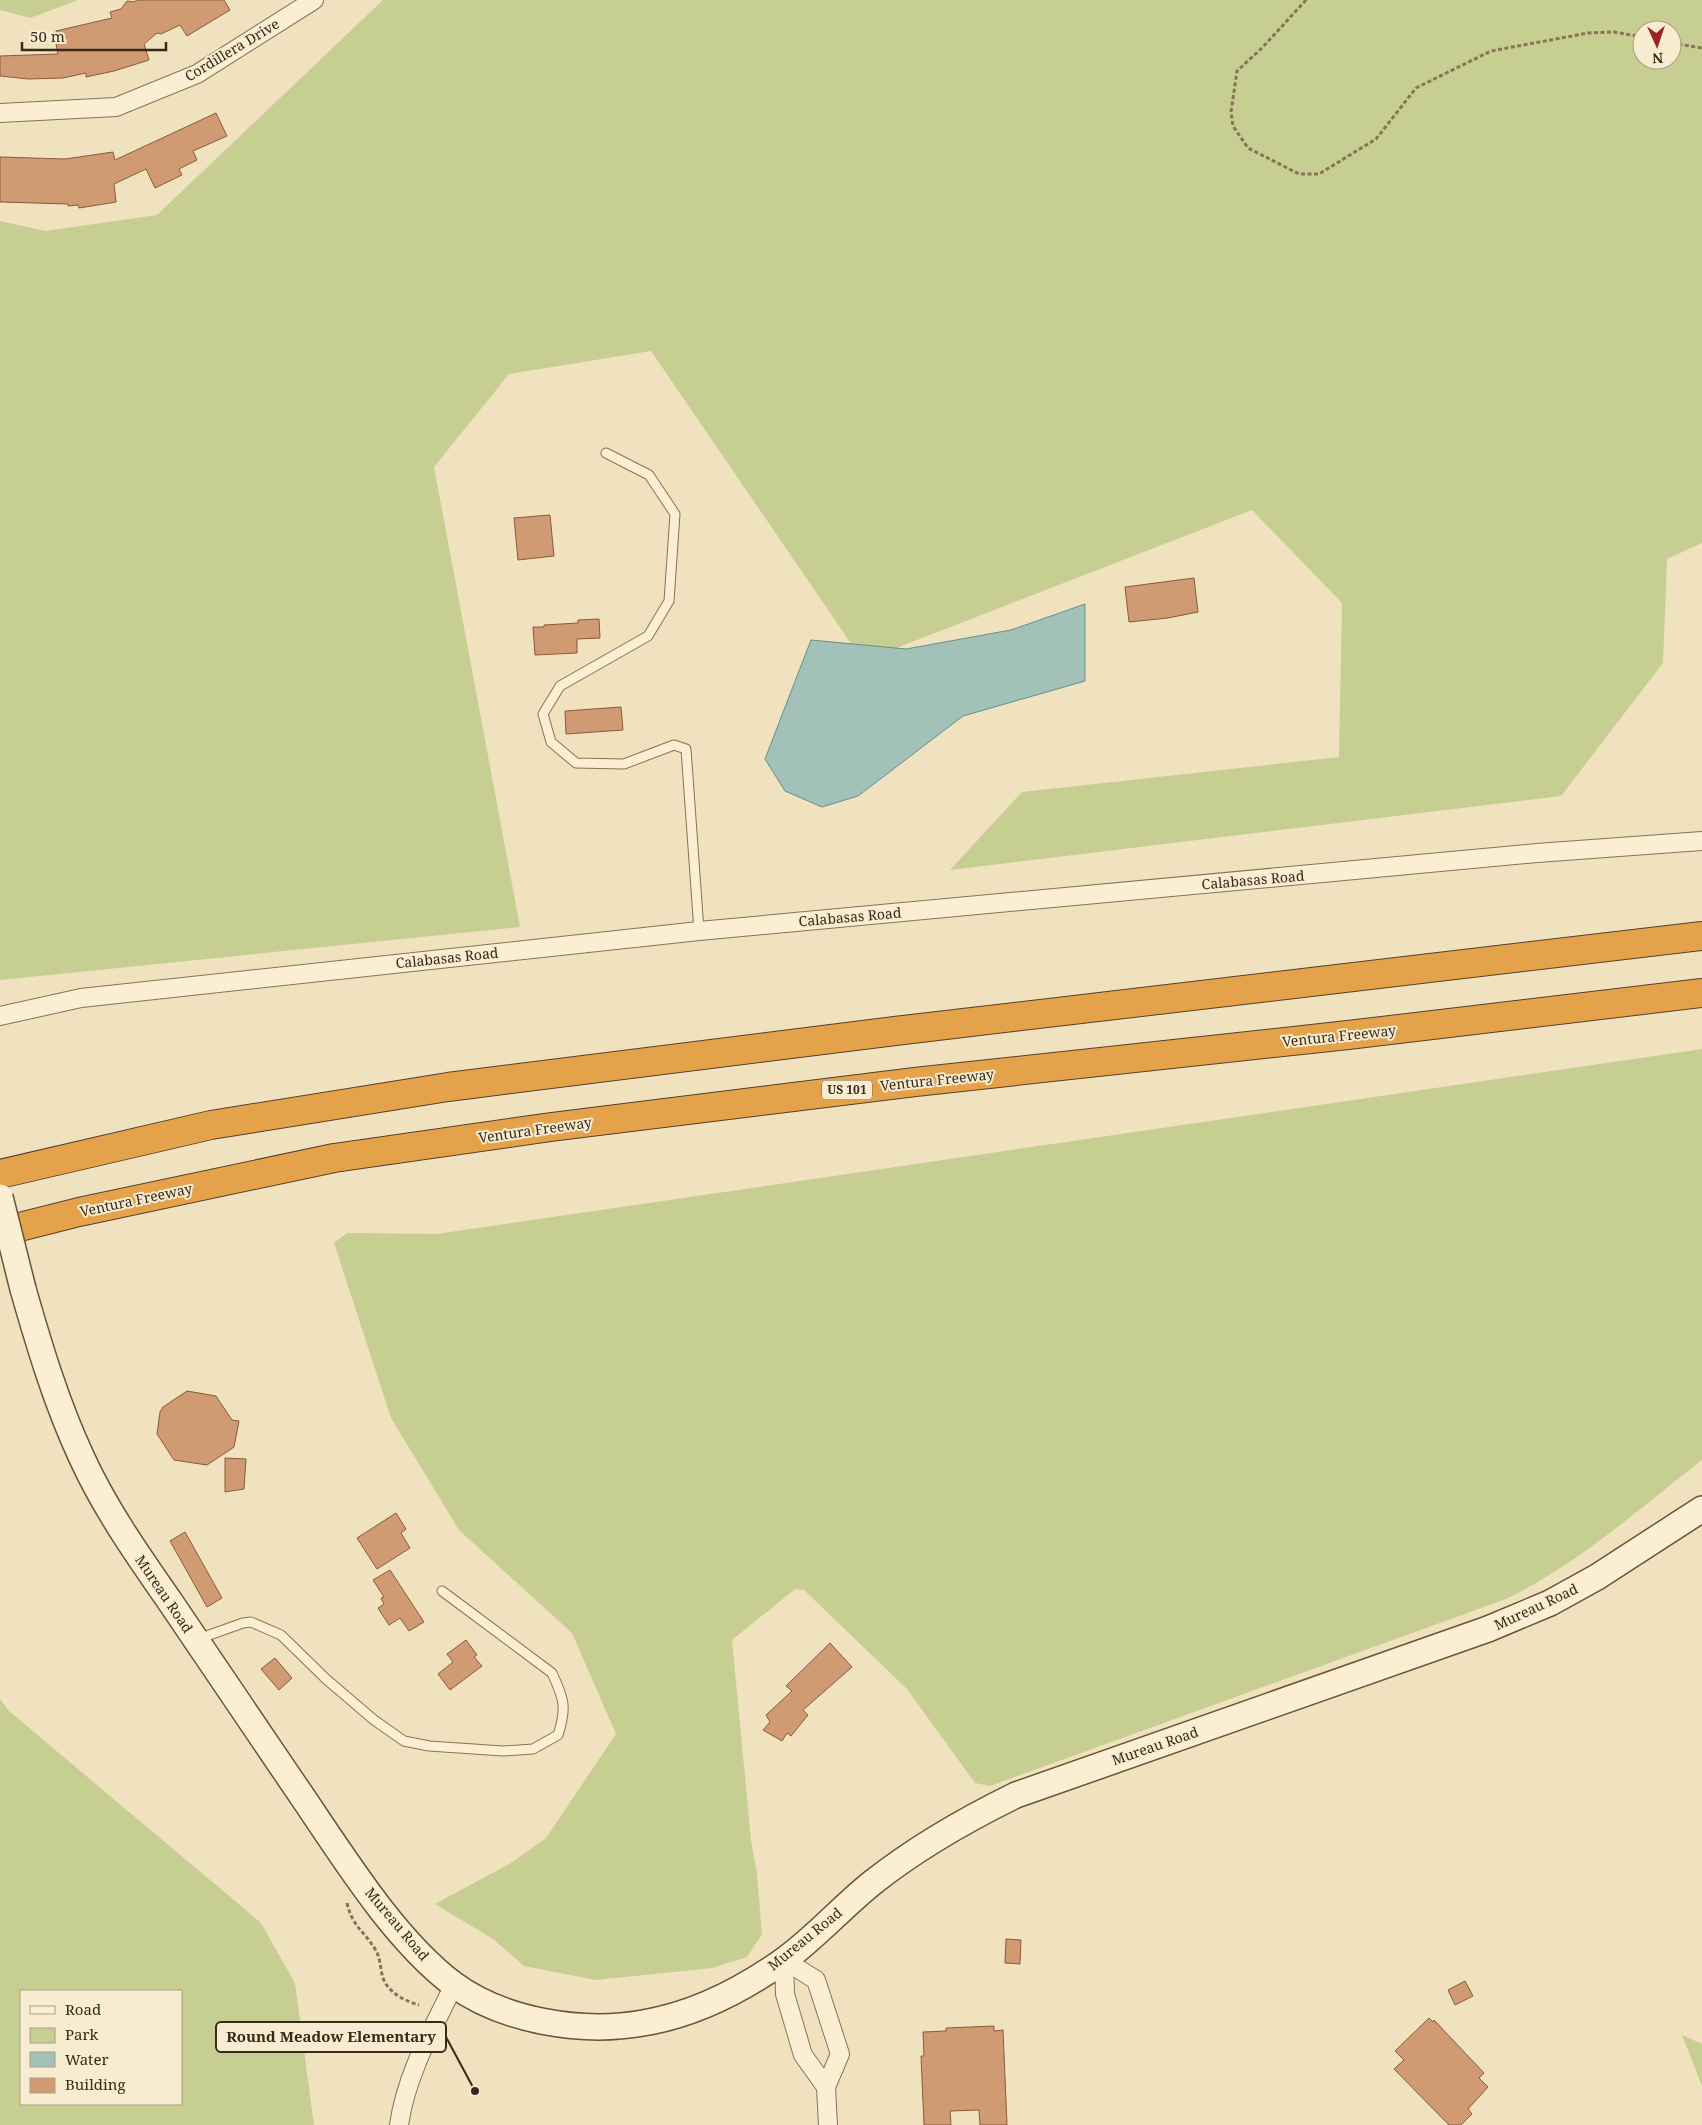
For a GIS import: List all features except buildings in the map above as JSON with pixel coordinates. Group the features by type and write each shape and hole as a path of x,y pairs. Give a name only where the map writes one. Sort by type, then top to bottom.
{"highway":[{"path":"0,1174 211,1125 448,1087 915,1028 1702,936"},
{"name":"Ventura Freeway","path":"0,1232 88,1210 334,1158 531,1130 915,1082 1338,1036 1702,993"}],"main road":[{"name":"Mureau Road","path":"0,1196 23,1289 48,1375 82,1458 135,1550 196,1640 355,1873 412,1945 454,1985 477,1998 516,2015 564,2025 604,2027 643,2024 683,2013 734,1991 784,1960 872,1883 922,1847 970,1818 1016,1795 1488,1629 1541,1607 1597,1577 1702,1509"}],"street":[{"name":"Cordillera Drive","path":"0,113 116,107 196,74 314,0"},
{"name":"Calabasas Road","path":"0,1016 81,998 699,931 1537,853 1702,841"},
{"path":"784,1960 785,1994 804,2055 826,2087"},
{"path":"784,1960 816,1980 840,2054 826,2087 828,2125"},
{"path":"401,2124 403,2099 454,1985"}],"lane":[{"path":"606,453 649,474 675,514 669,601 648,636 560,686 543,714 551,742 576,762 624,764 674,745 686,749 699,931"},
{"path":"196,1640 243,1623 251,1622 281,1635 326,1679 374,1720 404,1741 429,1746 503,1752 533,1749 558,1735 564,1715 561,1692 552,1673 442,1591"}],"path":[{"path":"1306,0 1262,48 1237,71 1231,112 1233,126 1248,148 1299,174 1319,174 1376,139 1416,88 1491,51 1588,33 1614,32 1632,35"},
{"path":"1682,45 1702,48"},
{"path":"355,1873 343,1884 351,1918 375,1948 382,1966 383,1978 388,1987 398,1996 420,2005"}],"green space":[{"path":"0,0 78,0 30,18 0,10"},
{"path":"383,0 1702,0 1702,543 1667,559 1663,663 1561,796 950,870 1022,792 1339,757 1342,603 1252,510 863,661 651,351 509,374 434,467 520,927 0,980 0,221 45,231 157,215"},
{"path":"1702,1049 1702,1460 1583,1553 1533,1585 1506,1599 990,1786 975,1783 907,1689 804,1590 795,1589 732,1640 762,1934 747,1957 712,1968 596,1980 524,1966 493,1939 435,1904 511,1863 546,1838 616,1734 572,1633 459,1530 391,1418 334,1243 347,1233 437,1234"},
{"path":"0,1699 9,1711 261,1923 295,1983 314,2125 0,2125"},
{"path":"1682,2035 1702,2044 1702,2086"}],"water":[{"path":"1085,604 1085,681 963,716 858,796 822,807 785,791 765,759 811,640 906,649 1011,630"}],"place":[{"name":"Round Meadow Elementary","path":"475,2091"}]}
